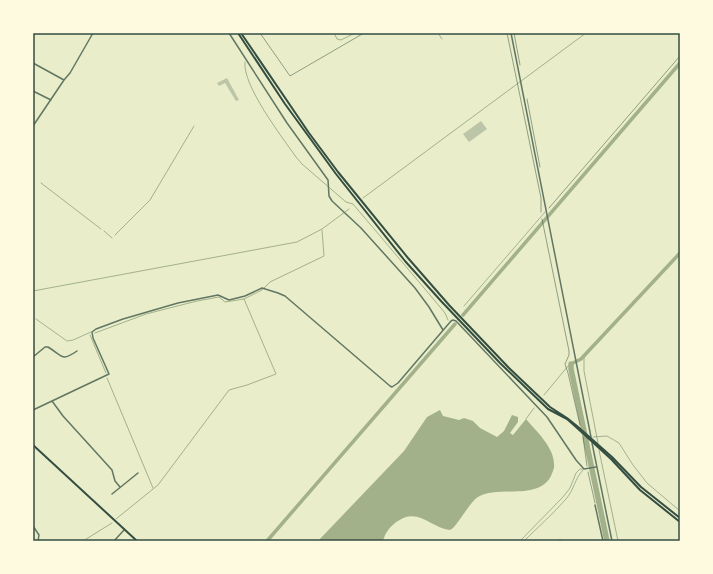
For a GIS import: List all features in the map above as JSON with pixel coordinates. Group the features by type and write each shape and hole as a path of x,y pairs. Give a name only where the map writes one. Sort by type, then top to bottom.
{"main road":[{"path":"238,33 307,135 362,208 405,260 441,301 505,368 548,409 567,419 577,427"},
{"path":"241,33 309,133 364,206 449,305 509,368 550,407 567,418 641,487 680,518"},
{"path":"33,445 137,541"},
{"path":"611,458 640,490 680,522"}],"street":[{"path":"33,126 70,73 93,33"},
{"path":"229,33 287,123 328,180 328,191 332,201 361,228 415,288 430,307 443,330"},
{"path":"511,33 518,80 546,211 612,541"},
{"path":"33,63 64,80"},
{"path":"33,91 51,100"},
{"path":"33,410 109,374 93,338 92,332 96,329 123,319 178,303 218,295 229,300 245,296 262,288 285,296 392,387 398,383 451,321 456,321 547,417 576,460 587,468 596,467"},
{"path":"33,357 45,347 48,347 64,358 67,358 77,351"},
{"path":"52,401 63,416 112,470 115,481 120,488"},
{"path":"112,494 138,473"},
{"path":"596,505 603,541"},
{"path":"33,526 39,535 38,541"},
{"path":"114,541 124,530"}],"lane":[{"path":"438,33 442,39"},
{"path":"464,306 546,211"},
{"path":"36,319 67,341 92,332"},
{"path":"591,437 607,436 619,443 647,483 680,511"},
{"path":"520,541 563,497 570,488 578,471 587,468"},
{"path":"524,541 566,499 573,490 579,474 587,468"}],"path":[{"path":"260,33 290,76 364,33"},
{"path":"507,33 518,80 541,198 541,213"},
{"path":"514,33 520,68"},
{"path":"548,208 680,56"},
{"path":"542,218 569,351 566,366 581,429"},
{"path":"582,436 587,468 596,505"}],"shaded area":[{"path":"440,410 443,416 459,420 464,418 473,421 480,428 497,437 504,431 512,415 518,417 518,422 510,433 513,435 526,419 548,445 551,451 554,469 551,476 545,484 537,488 496,492 478,497 472,502 456,525 450,530 436,526 424,519 410,516 395,523 386,533 383,541 318,541 404,451 427,417"}],"building":[{"path":"227,78 239,100 236,101 225,83 219,86 217,83"},
{"path":"481,121 487,129 469,142 463,134"}],"waterway":[{"path":"334,33 337,39 341,40 355,33"},
{"path":"363,198 586,33"},
{"path":"245,62 246,72 256,97 296,157 346,202 353,204 445,313 448,320"},
{"path":"463,315 680,63"},
{"path":"115,235 150,200 194,126"},
{"path":"41,183 101,229"},
{"path":"33,291 297,242 322,229 349,209"},
{"path":"95,333 146,314 197,301 219,297 225,302 244,299 262,290 270,282 324,256 322,230"},
{"path":"104,231 112,238"},
{"path":"571,364 581,359 680,253"},
{"path":"33,295 33,314"},
{"path":"116,519 158,485 229,390 276,374 244,299"},
{"path":"267,541 455,324"},
{"path":"90,335 106,373"},
{"path":"584,355 584,371 598,443"},
{"path":"544,395 571,364"},
{"path":"571,364 607,541"},
{"path":"107,378 153,488"},
{"path":"526,419 534,408"},
{"path":"599,450 618,541"},
{"path":"83,541 112,523"}]}
